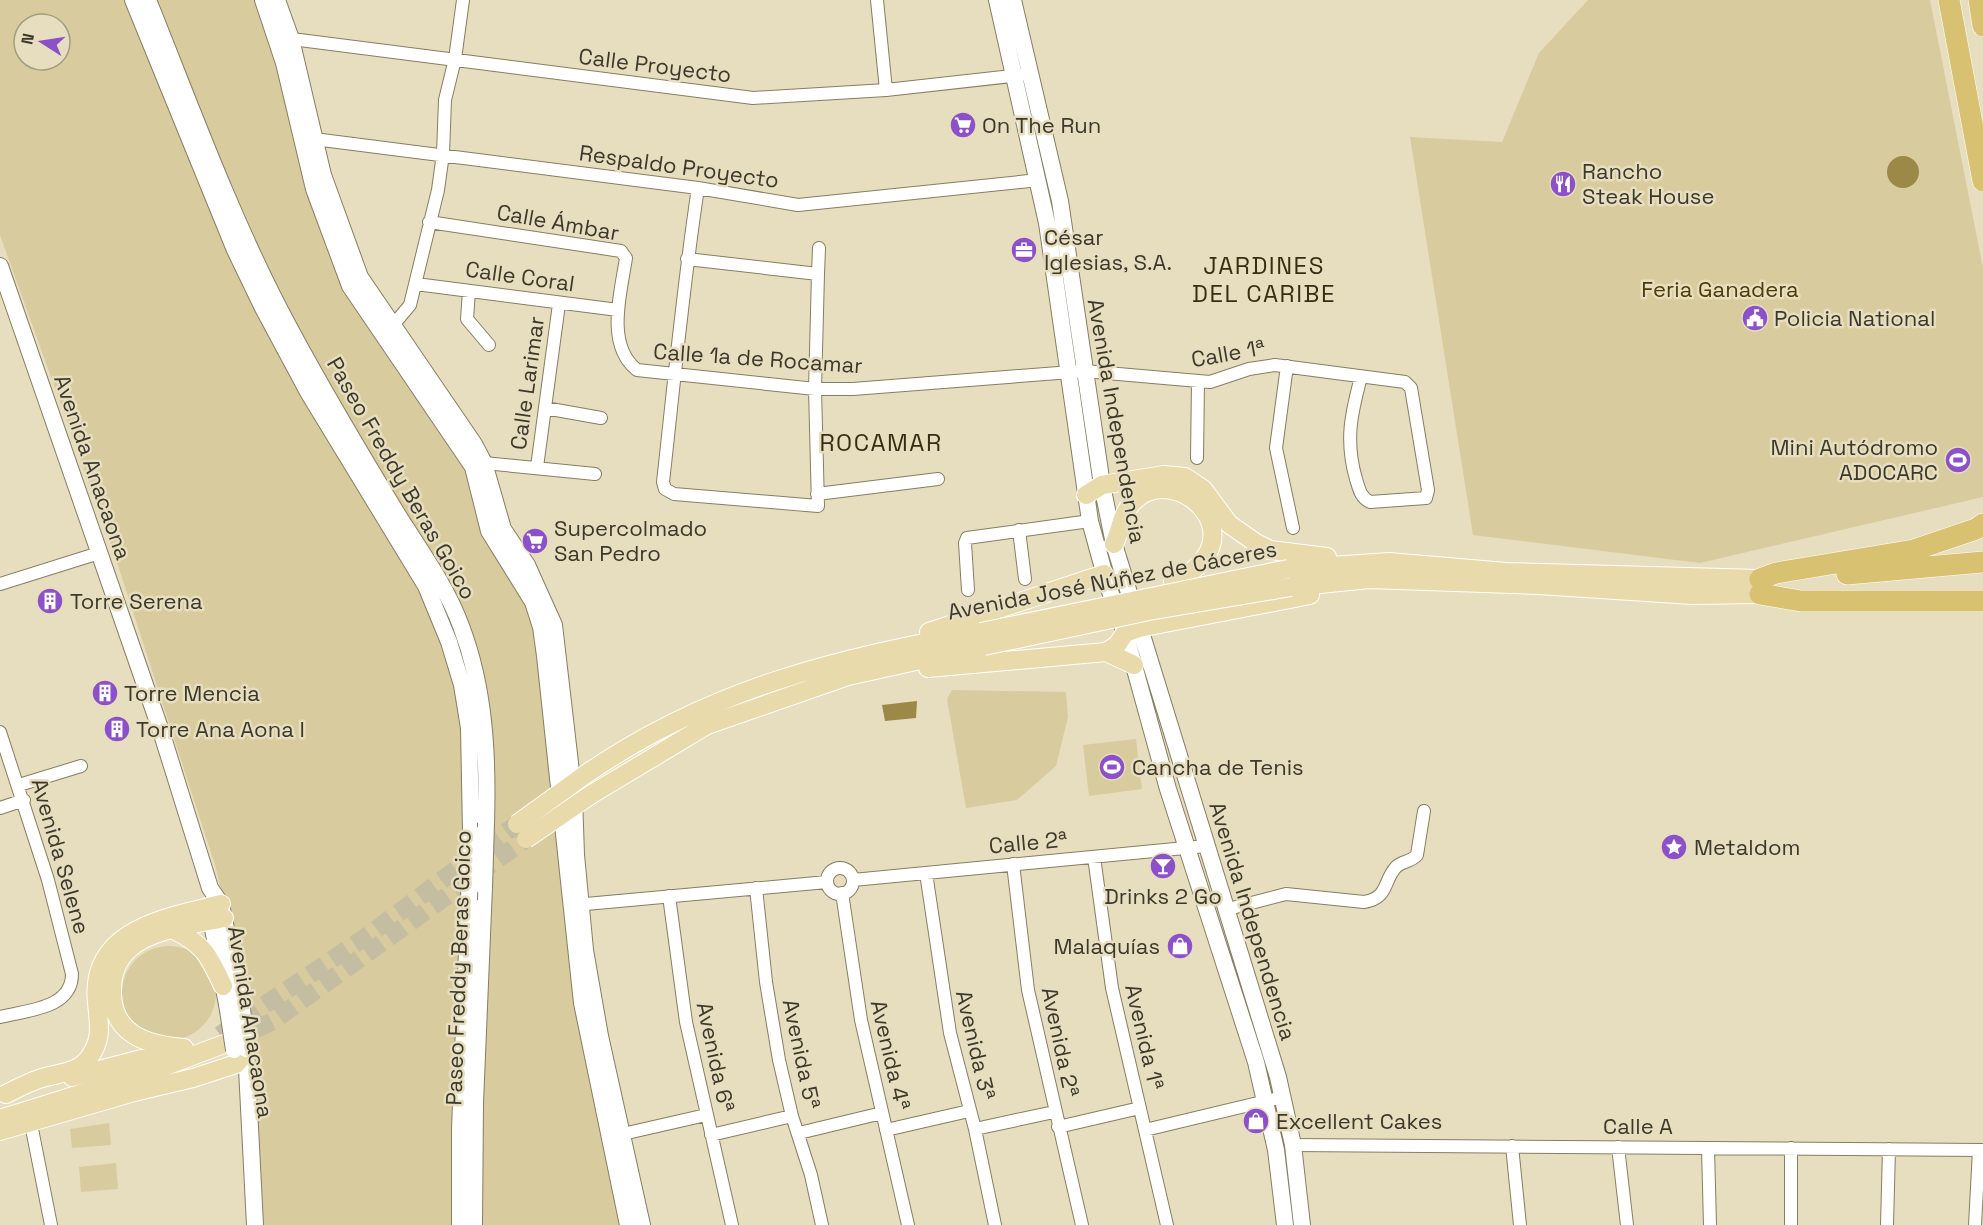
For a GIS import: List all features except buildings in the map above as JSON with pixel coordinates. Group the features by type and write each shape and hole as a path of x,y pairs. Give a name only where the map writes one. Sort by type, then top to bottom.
{"highway":[{"path":"1949,0 1983,181"},
{"path":"1979,0 1983,26"},
{"path":"1760,586 1776,573 1914,550 1983,524"},
{"path":"1760,586 1983,562"},
{"path":"1760,586 1983,577"},
{"path":"1760,586 1800,601 1983,601"}],"main road":[{"name":"Paseo Freddy Beras Goico","path":"133,0 168,68 280,310 322,390 438,578 461,625 477,682 483,720 486,764 486,823 475,1103 474,1225"},
{"name":"Paseo Freddy Beras Goico","path":"148,0 168,68 235,250 308,392 426,586 449,642 462,685 469,728 471,832 460,1129 460,1225"},
{"path":"263,0 283,38 330,198 360,277 387,331 473,467 489,531 535,609 545,656 576,855 575,905 617,1135 628,1225"},
{"path":"277,0 312,181 350,286 450,408 484,463 503,529 527,566 554,625 567,801"},
{"name":"Avenida Independencia","path":"997,0 1059,255 1094,490 1113,544 1132,630 1165,744 1188,848 1265,1101 1276,1150 1286,1225"},
{"name":"Avenida Independencia","path":"1013,0 1060,201 1059,255"},
{"name":"Avenida Anacaona","path":"0,266 164,741 217,912 235,1009 234,1049 250,1162 255,1225"},
{"path":"1094,490 1164,475 1185,477 1203,489 1229,524 1270,550 1389,562"},
{"path":"1048,616 1173,582 1198,568 1206,559 1211,546 1211,523 1206,512 1188,496 1166,489 1143,494 1132,503 1113,544"},
{"name":"Avenida Independencia","path":"1094,490 1090,522 1104,574 1132,630 1134,665 1206,846 1228,909 1283,1097 1293,1145 1302,1225"},
{"name":"Avenida José Núñez de Cáceres","path":"982,639 1048,616 1389,562 1760,586"},
{"path":"849,667 1104,574"},
{"name":"Avenida José Núñez de Cáceres","path":"849,667 707,725 592,794 521,831 586,774 649,733 727,697 780,678 849,667 982,639 1149,611 1289,578 1539,585 1692,595 1760,586"},
{"path":"1106,652 1132,630 1391,580"},
{"path":"849,667 1106,652 1134,665"},
{"path":"217,912 129,948 116,964 112,984 112,1004 118,1020 137,1037 163,1046 234,1049"},
{"path":"3,1095 38,1079 73,1070 90,1058 100,1034 97,1002 98,974 102,960 111,949 138,929 217,912"},
{"name":"Avenida Anacaona","path":"217,912 223,986 235,1009"},
{"path":"172,929 193,938 202,946 223,986"},
{"path":"3,1095 184,1048"},
{"path":"0,1119 147,1073 234,1049"},
{"path":"0,1131 31,1124 234,1049"},
{"path":"617,1135 642,1225"}],"street":[{"path":"387,331 410,305 438,190 443,154 445,100 455,59 463,0"},
{"path":"876,0 886,90"},
{"name":"Calle Proyecto","path":"283,38 753,98 886,90 1031,74"},
{"name":"Respaldo Proyecto","path":"314,139 698,188 798,205 1039,180"},
{"path":"698,188 687,259 664,489 674,494 817,500 938,478"},
{"name":"Calle Ámbar","path":"429,222 621,251 626,258 618,310"},
{"path":"817,500 815,388 819,249"},
{"path":"687,259 818,274"},
{"name":"Calle Coral","path":"416,284 618,310"},
{"path":"469,291 467,319 489,345"},
{"name":"Calle Larimar","path":"537,467 559,304"},
{"name":"Calle 1a de Rocamar","path":"618,310 619,335 628,362 637,370 675,376 853,389 1076,372"},
{"name":"Calle 1ª","path":"1076,372 1198,382 1219,380 1266,365 1405,382 1411,388 1428,495 1418,501 1370,502 1360,494 1350,458 1348,440 1361,377"},
{"path":"1287,366 1276,448 1293,528"},
{"path":"1197,458 1198,382"},
{"path":"545,408 601,418"},
{"path":"484,463 595,474"},
{"path":"968,590 965,543 967,538 1090,522"},
{"path":"1020,530 1025,579"},
{"path":"2,586 99,553"},
{"name":"Avenida Selene","path":"0,732 24,800 48,880 72,974 69,992 60,1002 0,1017"},
{"path":"19,785 81,766"},
{"path":"0,808 24,800"},
{"path":"1228,909 1286,894 1373,901 1380,895 1398,865 1417,855 1424,811"},
{"name":"Calle 2ª","path":"854,880 1206,846"},
{"name":"Avenida 1ª","path":"1094,857 1106,954 1167,1225"},
{"name":"Avenida 2ª","path":"1013,864 1027,979 1054,1112 1082,1225"},
{"path":"839,868 849,871 854,880 852,887 842,893 834,892 827,882 830,873 839,868"},
{"name":"Avenida 3ª","path":"926,873 945,1007 975,1129 995,1225"},
{"path":"575,905 827,882"},
{"name":"Avenida 5ª","path":"756,888 771,1020 792,1116 799,1133 822,1225"},
{"name":"Avenida 4ª","path":"842,893 854,987 908,1225"},
{"name":"Avenida 6ª","path":"669,896 686,1022 732,1225"},
{"path":"1145,1130 1283,1097"},
{"path":"1058,1127 1140,1108"},
{"path":"886,1130 969,1111"},
{"path":"975,1129 1054,1112"},
{"path":"799,1133 882,1113"},
{"path":"617,1135 706,1115"},
{"path":"711,1135 792,1116"},
{"path":"31,1124 51,1225"},
{"name":"Calle A","path":"1293,1145 1981,1150"},
{"path":"1512,1146 1520,1225"},
{"path":"1618,1147 1627,1225"},
{"path":"1708,1148 1710,1225"},
{"path":"1791,1149 1791,1225"},
{"path":"1887,1225 1889,1149"},
{"path":"1975,1225 1981,1150"}],"green space":[{"path":"0,0 258,0 272,42 299,151 463,462 533,617 626,1225 264,1225 246,1003 216,868 113,550 0,235"},
{"name":"Feria Ganadera","path":"1588,0 1930,0 1983,268 1983,497 1700,563 1473,535 1410,137 1502,142 1539,53"},
{"path":"952,690 1066,692 1068,717 1056,766 1017,800 966,808 947,699"},
{"name":"Cancha de Tenis","path":"1136,739 1142,789 1089,796 1083,745"},
{"path":"169,946 187,949 202,960 213,975 216,993 213,1011 202,1026 187,1037 169,1040 151,1037 136,1026 125,1011 122,993 125,975 136,960 151,949"},
{"path":"109,1123 111,1145 72,1148 70,1129"},
{"path":"116,1163 118,1189 81,1192 79,1167"}],"shaded area":[{"path":"1903,156 1914,161 1919,172 1914,183 1903,188 1892,183 1887,172 1892,161"},
{"path":"917,701 916,718 885,721 882,705"}],"tunnel":[{"path":"220,1035 370,934 517,824"},
{"path":"231,1041 273,1021 526,839"}],"place":[{"name":"On The Run","path":"963,125"},
{"name":"Rancho Steak House","path":"1563,184"},
{"name":"César Iglesias, S.A.","path":"1024,250"},
{"name":"Policia National","path":"1755,318"},
{"name":"Mini Autódromo ADOCARC","path":"1958,460"},
{"name":"Supercolmado San Pedro","path":"535,541"},
{"name":"Torre Serena","path":"50,601"},
{"name":"Torre Mencia","path":"105,693"},
{"name":"Torre Ana Aona I","path":"117,729"},
{"name":"Cancha de Tenis","path":"1112,767"},
{"name":"Metaldom","path":"1674,847"},
{"name":"Drinks 2 Go","path":"1163,866"},
{"name":"Malaquías","path":"1180,946"},
{"name":"Excellent Cakes","path":"1256,1121"}],"district":[{"name":"JARDINES DEL CARIBE","path":"1264,279"},
{"name":"ROCAMAR","path":"881,442"}]}
